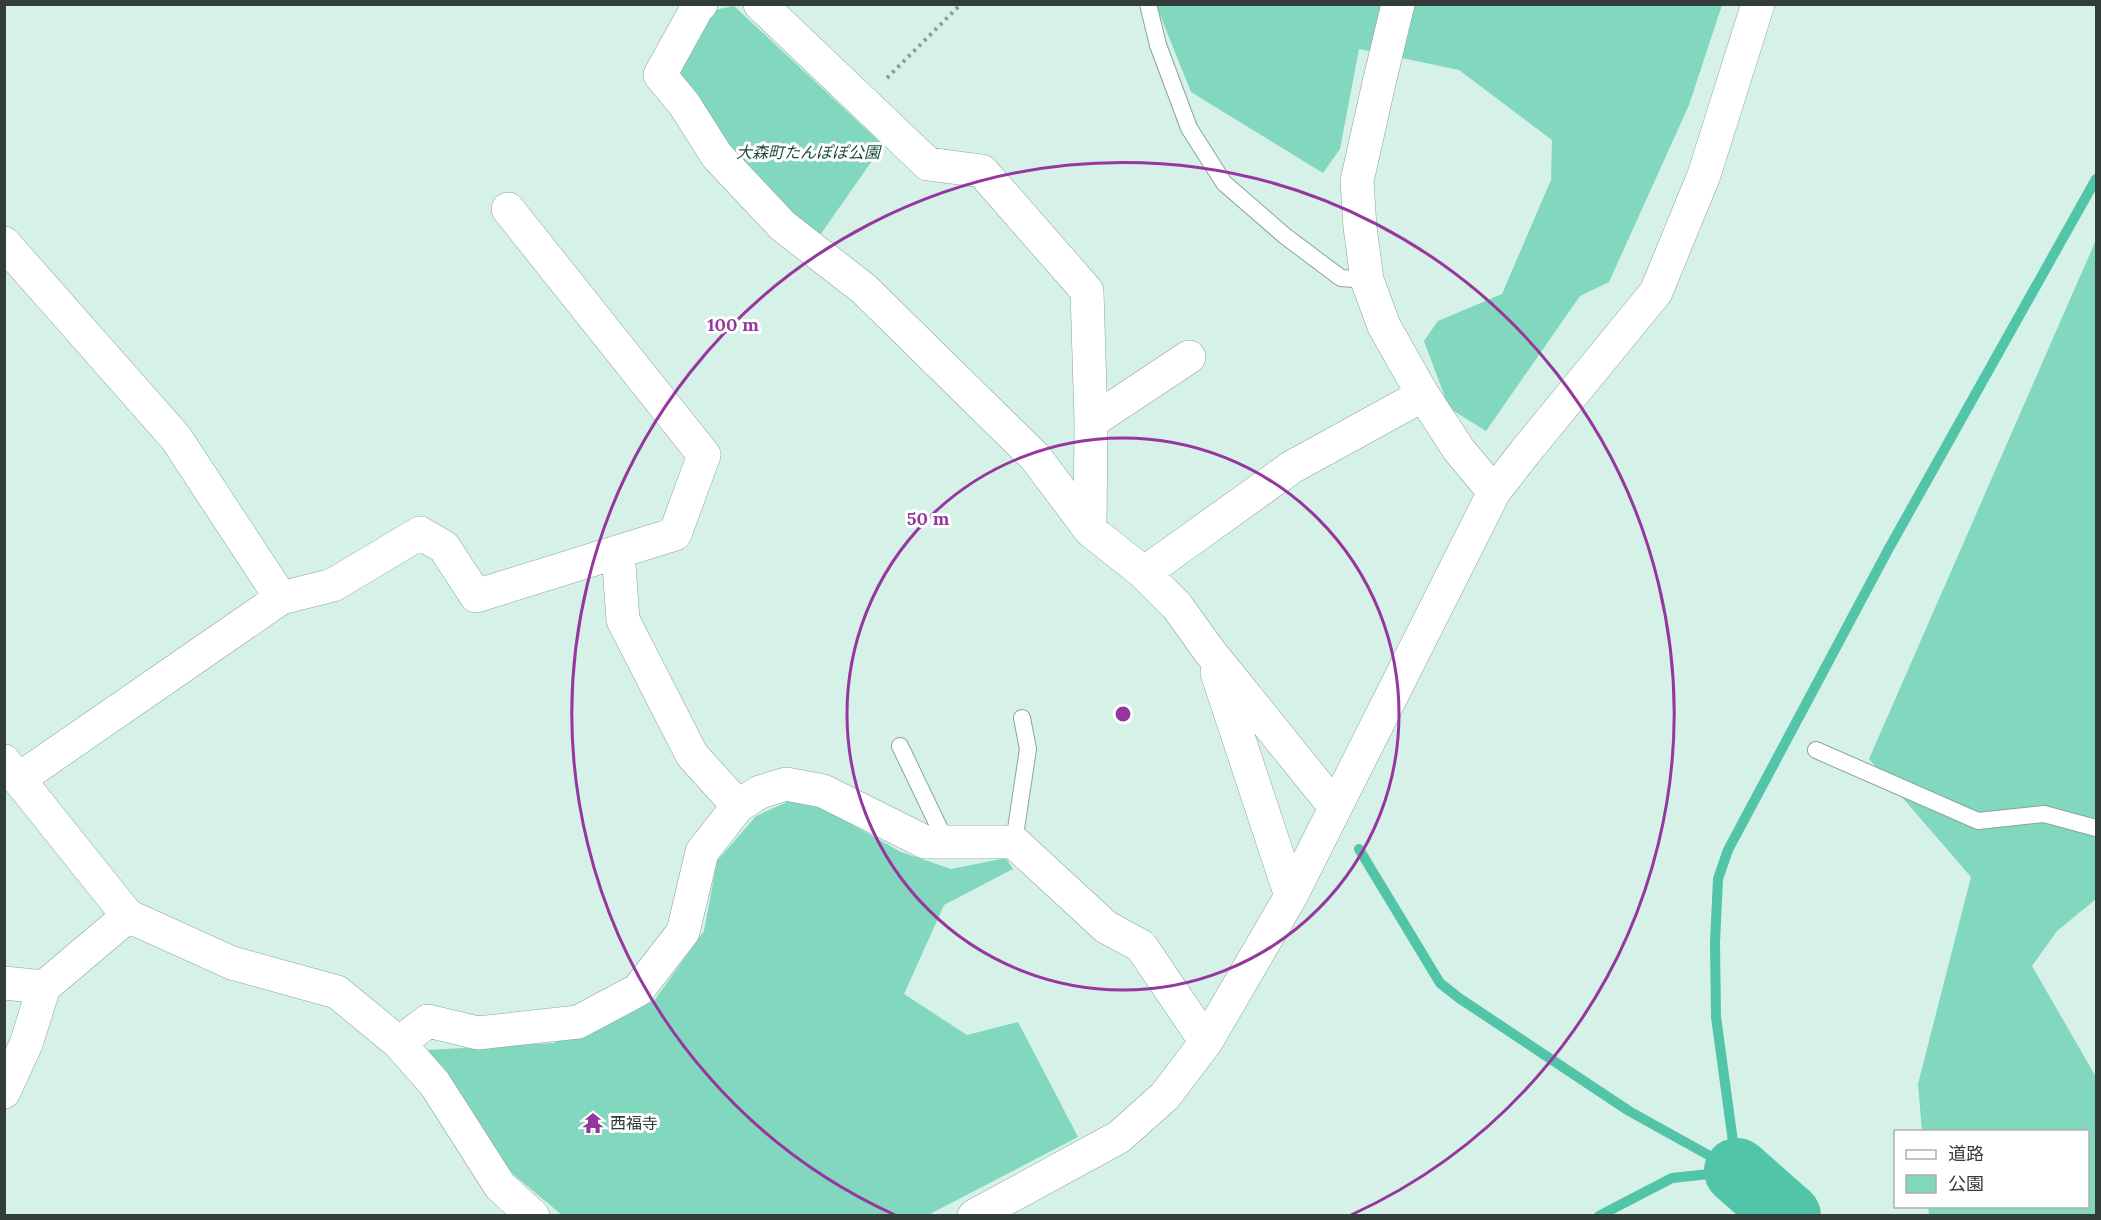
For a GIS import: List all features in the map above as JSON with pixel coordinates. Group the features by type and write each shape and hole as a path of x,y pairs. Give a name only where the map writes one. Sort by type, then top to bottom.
{"street":[{"path":"701,4 660,75 684,104 717,156 783,226 864,289 1036,458 1090,530 1144,573 1177,606 1210,652 1335,807"},
{"path":"760,4 928,164 982,171 1087,291 1091,422 1090,530"},
{"path":"1398,4 1368,123 1357,181 1367,280 1384,326 1423,395 1459,450 1494,492"},
{"path":"992,1211 1119,1137 1165,1096 1206,1042 1291,896 1494,492 1656,292 1704,175 1758,4"},
{"path":"508,209 704,455 675,534 476,596 444,547 420,533 333,585 281,598 12,770 128,916 232,963 337,992 399,1043 435,1084 500,1186 533,1215"},
{"path":"4,243 176,438 281,598"},
{"path":"1091,422 1190,357"},
{"path":"1144,573 1292,467 1423,395"},
{"path":"618,552 623,620 692,755 738,806"},
{"path":"1210,652 1291,896"},
{"path":"399,1043 428,1021 478,1033 578,1022 638,990 683,932 702,852 738,806 760,792 786,784 823,791 925,842 947,844 1014,842 1106,927 1141,946 1206,1042"},
{"path":"4,1092 26,1044 44,987 128,916"},
{"path":"4,983 44,987"}],"lane":[{"path":"1148,4 1158,45 1189,128 1224,183 1285,236 1341,278 1367,280"},
{"path":"1014,842 1028,749 1022,718"},
{"path":"900,746 947,844"},
{"path":"1816,750 1977,821 2044,814 2097,828"}],"path":[{"path":"863,102 961,4"}],"green space":[{"path":"1156,5 1722,5 1689,105 1609,282 1580,296 1486,431 1449,408 1424,341 1438,321 1502,294 1551,180 1552,140 1459,70 1359,49 1340,149 1323,173 1191,92"},
{"name":"大森町たんぽぽ公園","path":"734,6 883,145 818,238 785,215 673,74 709,11"},
{"path":"2096,240 2096,899 2057,931 2032,966 2096,1077 2096,1215 1929,1215 1928,1208 2089,1208 2089,1130 1922,1130 1918,1084 1971,877 1869,759"},
{"path":"801,796 901,852 951,869 1006,858 1013,869 944,905 904,994 967,1035 1018,1022 1078,1137 928,1215 562,1215 514,1175 491,1149 427,1050 554,1043 654,1001 704,931 717,861 756,816"}],"waterway":[{"path":"1737,1171 1716,1017 1715,942 1718,879 1728,850 1888,550 2096,179"},
{"path":"1359,849 1440,983 1629,1111 1737,1171"},
{"path":"1599,1216 1672,1178 1737,1171"},
{"path":"1737,1171 1788,1216"}],"place":[{"name":"西福寺","path":"593,1123"}]}
